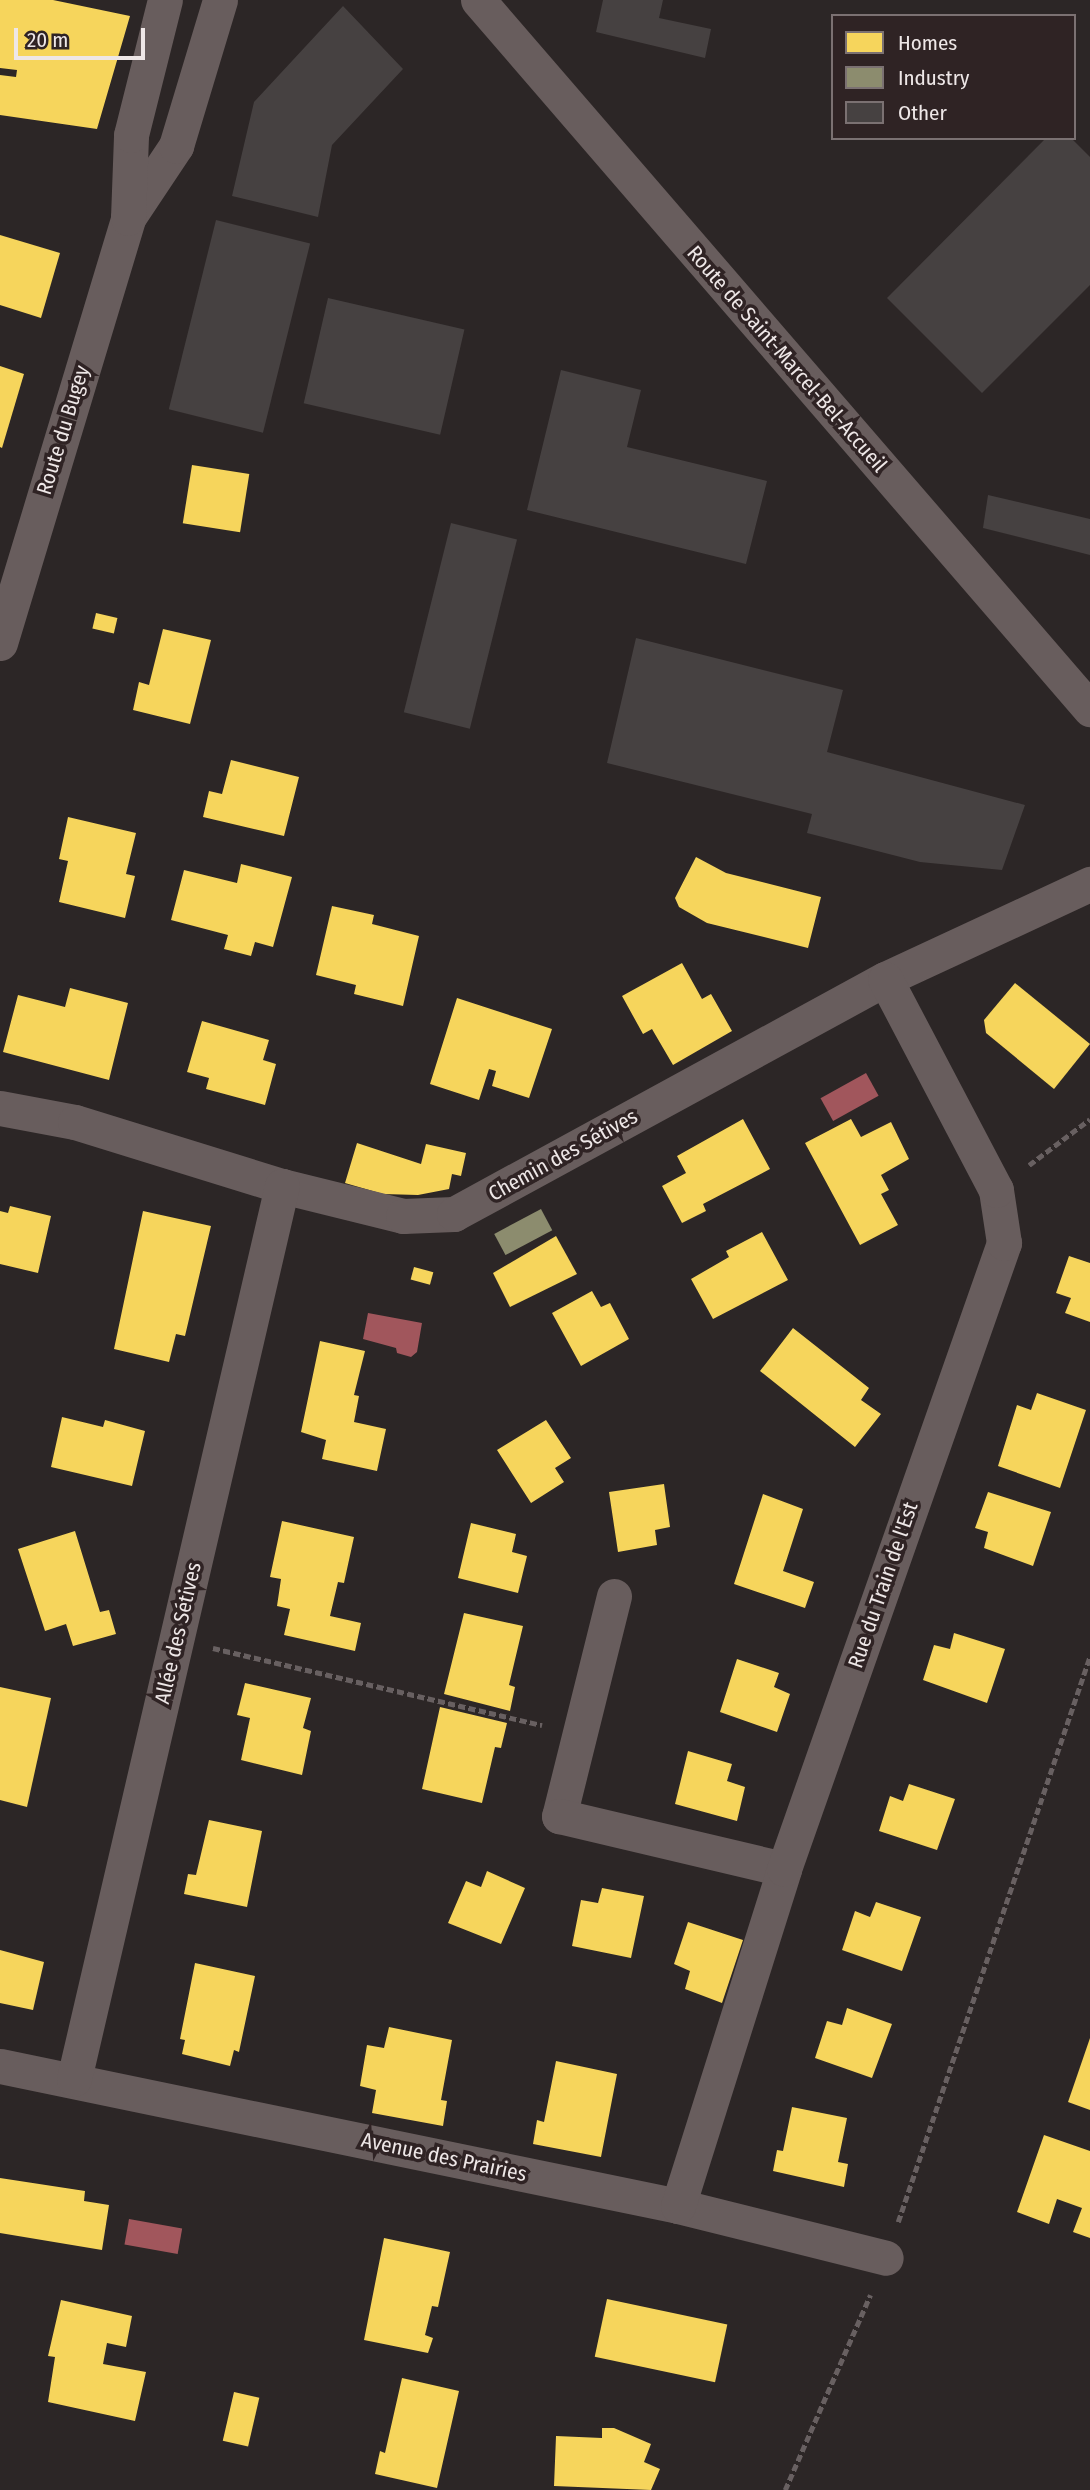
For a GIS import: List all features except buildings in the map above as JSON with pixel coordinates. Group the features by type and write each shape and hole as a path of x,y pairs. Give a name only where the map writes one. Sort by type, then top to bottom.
{"street":[{"name":"Route du Bugey","path":"0,643 128,218 131,135 165,0"},
{"name":"Route du Bugey","path":"128,218 176,146 220,0"},
{"name":"Route de Saint-Marcel-Bel-Accueil","path":"477,3 1090,709"},
{"name":"Chemin des Sétives","path":"0,1108 75,1122 282,1186 403,1216 454,1214 885,979 1090,884"},
{"name":"Rue du Train de l'Est","path":"678,2206 783,1869 1004,1243 996,1191 885,979"},
{"name":"Allée des Sétives","path":"75,2080 282,1186"},
{"path":"614,1596 559,1816 783,1869"},
{"name":"Avenue des Prairies","path":"0,2066 678,2206 886,2258"}],"path":[{"path":"996,1191 1090,1119"},
{"path":"176,1639 580,1732"},
{"path":"785,2490 886,2258 1090,1656"}],"shaded area":[{"path":"866,1073 879,1096 833,1121 821,1098"},
{"path":"368,1313 422,1323 417,1352 411,1357 397,1353 396,1348 363,1339"},
{"path":"129,2219 182,2228 178,2254 124,2245"}]}
